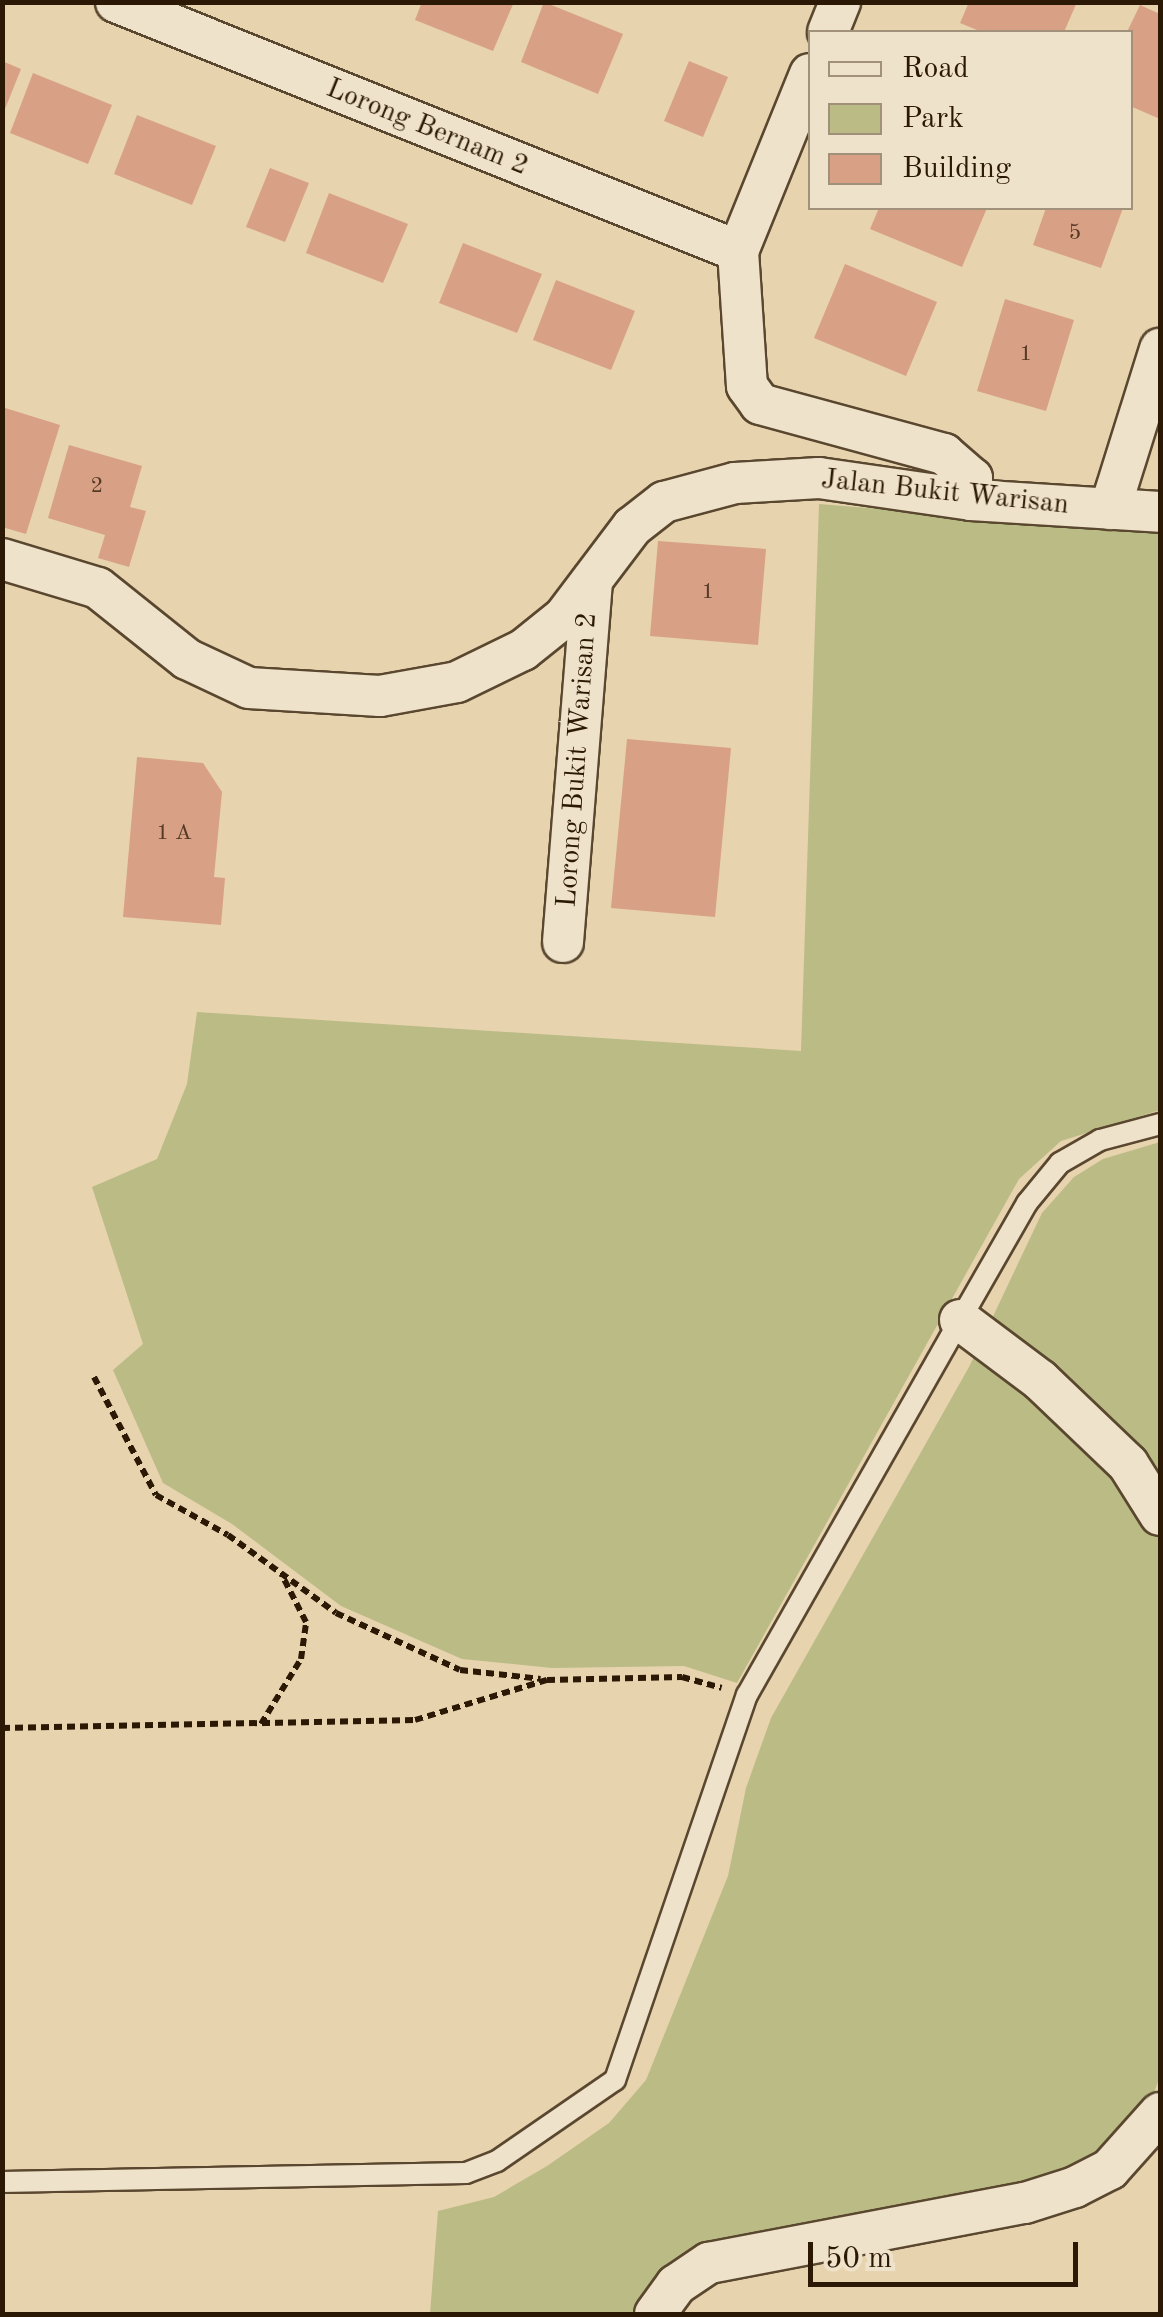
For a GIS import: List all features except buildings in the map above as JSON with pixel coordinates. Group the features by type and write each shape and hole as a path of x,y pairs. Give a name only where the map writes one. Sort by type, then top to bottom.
{"street":[{"name":"Lorong Bernam 2","path":"116,2 738,251"},
{"path":"829,30 840,2"},
{"path":"808,79 738,251 744,373 760,404 944,454 972,478 971,500"},
{"path":"1110,509 1160,350"},
{"name":"Jalan Bukit Warisan","path":"2,559 98,588 132,620 202,667 249,688 297,695 380,696 457,682 524,650 564,617 632,527 664,502 735,483 819,478 971,500 1160,512"},
{"name":"Lorong Bukit Warisan 2","path":"564,942 592,577"},
{"path":"960,1320 1040,1380 1128,1464 1160,1515"},
{"path":"655,2314 676,2285 709,2263 1025,2203 1075,2187 1110,2169 1160,2113"}],"lane":[{"path":"2,2182 466,2173 588,2102 615,2080 633,2040 747,1695 960,1320 1027,1203 1060,1163 1100,1140 1160,1124"}],"path":[{"path":"94,1377 156,1495 281,1574 336,1614 460,1670 547,1680 682,1676 747,1695"},
{"path":"261,1724 302,1659 306,1622 281,1574"},
{"path":"2,1728 416,1720 547,1680"}],"green space":[{"path":"819,504 1160,532 1160,1110 1061,1141 1019,1179 737,1683 684,1666 552,1668 462,1659 341,1606 232,1524 163,1483 113,1370 143,1344 92,1187 157,1159 187,1084 197,1012 801,1051"},
{"path":"1160,1142 1160,2077 1148,2107 1101,2160 1075,2173 709,2248 642,2314 430,2314 438,2211 494,2197 547,2166 609,2123 646,2080 728,1876 746,1788 771,1718 969,1367 1042,1213 1074,1177 1103,1159"}]}
